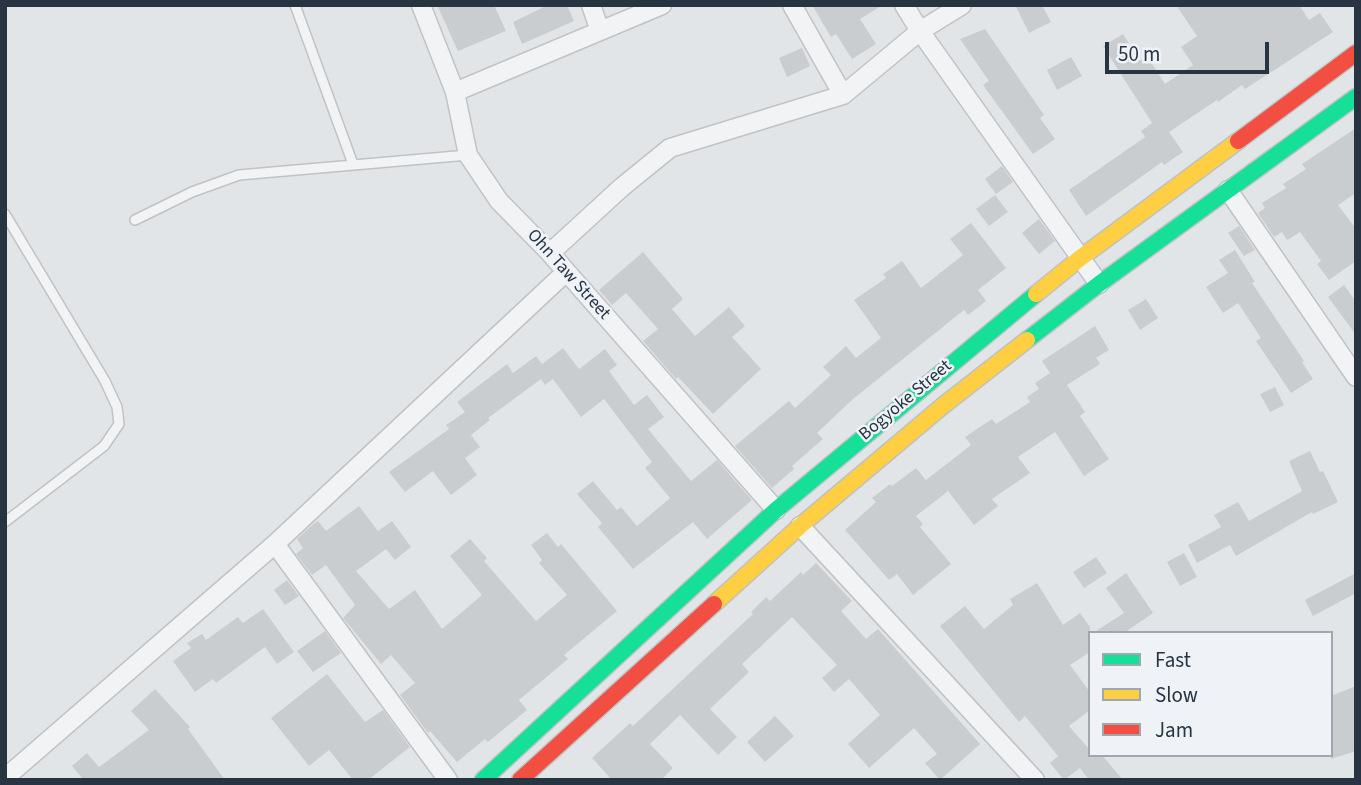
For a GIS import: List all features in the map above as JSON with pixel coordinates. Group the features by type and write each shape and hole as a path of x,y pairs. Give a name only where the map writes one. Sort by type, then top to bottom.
{"main road":[{"name":"Bogyoke Street","path":"483,780 776,510 923,386 1079,259 1356,53"},
{"name":"Bogyoke Street","path":"520,780 800,526 945,404 1099,284 1356,97"}],"street":[{"name":"Ohn Taw Street","path":"421,5 455,92 468,155 499,201 550,253 776,510"},
{"path":"591,5 600,31"},
{"path":"455,92 662,5"},
{"path":"792,5 843,95"},
{"path":"904,5 1099,284"},
{"path":"550,253 622,187 670,148 843,95 920,31 962,5"},
{"path":"1228,190 1356,377"},
{"path":"5,778 275,544 566,272"},
{"path":"800,526 1035,780"},
{"path":"275,544 448,780"}],"lane":[{"path":"295,5 353,164"},
{"path":"135,220 192,192 239,174 468,155"},
{"path":"5,214 105,380 117,407 119,424 104,446 5,522"}],"building":[{"path":"437,5 494,5 506,31 458,51"},
{"path":"548,5 567,5 574,21 522,44 513,22"},
{"path":"812,5 883,5 860,19 876,44 852,59 836,34 831,37"},
{"path":"1015,5 1042,5 1051,22 1029,33"},
{"path":"1176,5 1299,5 1309,20 1320,13 1333,32 1245,89 1242,85 1169,132 1183,152 1164,165 1162,162 1086,216 1069,190 1145,137 1141,131 1152,123 1103,46 1123,34 1140,61 1147,56 1165,84 1193,65 1181,47 1197,36"},
{"path":"985,29 1044,115 1040,118 1055,139 1033,154 983,85 989,81 960,39"},
{"path":"802,48 810,66 787,77 779,58"},
{"path":"1071,57 1082,76 1057,90 1047,70"},
{"path":"1356,128 1356,193 1338,205 1356,229 1356,261 1329,280 1317,264 1321,261 1300,232 1287,240 1282,232 1274,237 1258,213 1265,208 1262,203 1286,188 1283,184 1306,169 1302,164"},
{"path":"1002,166 1013,182 996,194 985,179"},
{"path":"995,195 1008,212 989,226 976,209"},
{"path":"1039,219 1055,241 1039,254 1022,233"},
{"path":"971,223 1006,268 978,290 986,301 968,315 964,310 853,399 817,433 823,439 772,488 735,446 789,401 795,408 831,375 823,367 846,346 856,358 881,338 854,300 886,278 883,274 902,261 921,288 963,255 950,239"},
{"path":"1239,226 1255,250 1244,256 1228,233"},
{"path":"1235,250 1255,282 1252,283 1313,379 1291,393 1256,341 1261,338 1238,303 1223,313 1206,287 1228,273 1219,260"},
{"path":"643,252 683,299 672,309 695,336 729,307 745,326 732,337 761,369 713,414 678,377 676,379 643,341 658,329 626,293 612,305 599,290"},
{"path":"1344,285 1356,302 1356,335 1328,297"},
{"path":"1146,299 1158,318 1140,330 1128,310"},
{"path":"1095,326 1109,350 1096,358 1100,364 1067,385 1085,412 1080,416 1109,459 1084,476 1055,432 1018,457 1030,473 992,499 998,506 974,525 948,491 916,516 923,524 920,527 951,564 913,595 897,574 889,580 845,530 876,502 872,498 890,484 892,486 916,468 926,480 971,445 965,437 992,419 996,424 1030,402 1027,397 1039,389 1035,383 1050,373 1042,361"},
{"path":"563,348 579,369 605,349 617,365 609,371 634,405 647,395 664,417 648,429 691,481 717,460 752,500 707,539 693,522 633,569 598,527 602,523 577,494 593,481 617,510 621,507 637,526 670,498 645,468 652,462 604,399 581,417 553,379 545,385 541,379 488,418 490,420 471,435 480,447 465,458 477,475 451,495 433,471 405,492 389,472 449,429 446,425 465,412 457,402 507,364 513,373 536,356 542,364"},
{"path":"1275,387 1284,405 1270,412 1260,394"},
{"path":"1310,451 1338,502 1313,514 1312,512 1236,556 1230,545 1197,563 1188,545 1221,527 1214,515 1238,502 1249,521 1302,491 1289,461"},
{"path":"359,506 378,531 392,521 411,547 395,560 386,549 356,571 389,609 415,590 442,629 482,595 450,556 470,539 487,558 484,561 536,621 567,595 539,563 542,560 531,545 547,533 558,547 561,544 617,611 564,655 568,659 519,700 527,710 488,742 485,739 457,762 430,731 428,733 400,695 415,683 391,655 381,664 343,618 355,605 326,565 312,575 296,554 303,548 297,539 312,525 318,521 326,531"},
{"path":"1184,553 1197,577 1180,586 1167,562"},
{"path":"1096,557 1107,573 1084,588 1073,572"},
{"path":"816,563 852,601 841,611 866,639 878,629 980,744 940,780 925,763 937,754 914,728 869,768 848,744 880,715 849,679 834,692 822,678 837,665 792,617 742,664 749,672 710,709 737,737 718,755 680,715 650,744 673,768 661,780 612,780 592,758 630,723 633,726 753,614 751,612 766,597 770,601 801,572 803,575"},
{"path":"1126,573 1153,613 1127,631 1096,631 1124,613 1106,588"},
{"path":"1356,573 1356,593 1313,616 1305,600"},
{"path":"287,580 299,596 285,605 274,590"},
{"path":"1037,583 1063,625 1080,613 1090,627 1088,653 1070,665 1088,689 1088,712 1069,726 1088,748 1088,757 1104,757 1123,780 1089,780 1080,768 1064,780 1050,763 1058,756 1025,716 1019,722 940,626 965,606 984,629 1013,605 1010,599"},
{"path":"263,609 294,652 277,664 265,647 216,683 213,679 195,692 173,661 191,648 187,643 202,634 206,640 238,617 243,623"},
{"path":"325,631 341,653 313,672 297,651"},
{"path":"327,674 365,722 383,710 410,747 368,780 353,780 329,750 309,766 271,718"},
{"path":"1356,686 1356,751 1331,759 1333,757 1333,695"},
{"path":"155,689 190,727 188,729 225,780 80,780 82,778 72,766 87,753 99,767 149,730 131,711"},
{"path":"775,716 794,736 765,762 747,742"}],"traffic: fast":[{"path":"1027,340 1099,284 1356,97"},
{"path":"483,780 776,510 1036,294"}],"traffic: slow":[{"path":"1036,294 1238,141"},
{"path":"714,604 800,526 945,404 1027,340"}],"traffic: jam":[{"path":"1238,141 1356,53"},
{"path":"520,780 714,604"}]}
